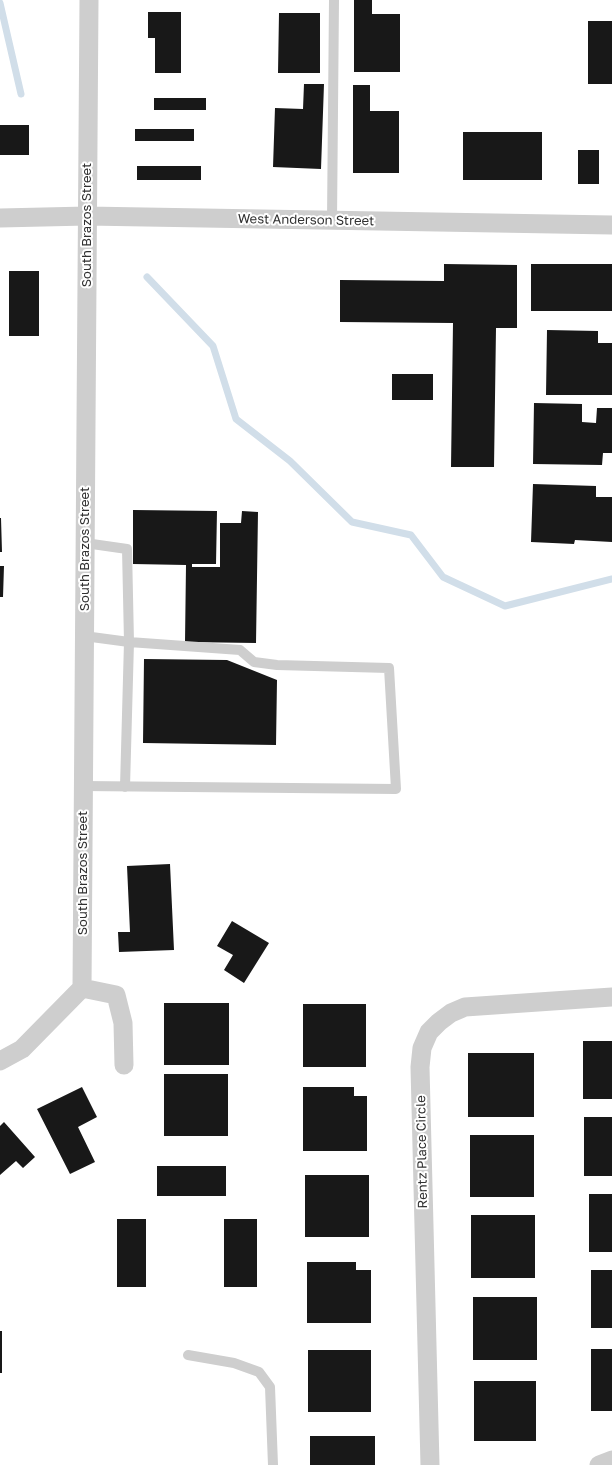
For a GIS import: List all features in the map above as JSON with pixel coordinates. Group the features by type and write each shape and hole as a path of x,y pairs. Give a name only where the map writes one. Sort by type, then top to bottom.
{"street":[{"name":"South Brazos Street","path":"82,988 88,0"},
{"name":"West Anderson Street","path":"0,218 87,216 612,225"},
{"path":"0,1061 22,1049 82,988 116,996 123,1023 124,1065"},
{"name":"Rentz Place Circle","path":"430,1465 420,1067 422,1048 429,1032 439,1022 451,1013 465,1007 612,997"},
{"path":"599,1465 612,1460"}],"lane":[{"path":"332,220 334,0"},
{"path":"85,543 126,549 129,642 125,787"},
{"path":"83,786 396,789 389,668 277,665 254,662 240,650 129,642 84,636"},
{"path":"188,1355 234,1363 259,1372 270,1387 273,1465"}],"building":[{"path":"354,0 372,0 372,14 400,14 400,72 354,72"},
{"path":"148,12 181,12 181,73 155,73 155,38 148,38"},
{"path":"279,13 320,13 320,73 278,73"},
{"path":"588,21 612,21 612,84 588,84"},
{"path":"304,84 324,84 321,169 273,167 275,108 303,109"},
{"path":"353,85 370,85 370,111 399,111 399,173 353,173"},
{"path":"154,98 206,98 206,110 154,110"},
{"path":"0,125 29,125 29,155 0,155"},
{"path":"135,129 194,129 194,141 135,141"},
{"path":"463,132 542,132 542,180 463,180"},
{"path":"578,150 599,150 599,184 578,184"},
{"path":"137,166 201,166 201,180 137,180"},
{"path":"444,264 517,265 517,328 496,328 494,467 451,467 453,323 340,322 340,280 444,281"},
{"path":"531,264 612,264 612,311 531,311"},
{"path":"9,271 39,271 39,336 9,336"},
{"path":"547,330 598,331 598,343 612,343 612,395 546,395"},
{"path":"392,374 433,374 433,400 392,400"},
{"path":"534,403 582,404 582,422 596,423 597,408 612,408 612,453 603,453 602,465 533,464"},
{"path":"533,484 596,486 596,497 612,497 612,542 575,540 574,544 531,542"},
{"path":"133,510 217,511 216,564 192,564 192,567 220,567 220,523 241,523 242,511 258,512 256,643 185,642 186,565 133,564"},
{"path":"1,518 2,552 0,552"},
{"path":"0,566 4,566 3,597 0,597"},
{"path":"144,659 227,660 277,680 276,745 143,743"},
{"path":"170,864 174,950 119,952 118,932 130,932 127,866"},
{"path":"232,921 269,943 244,983 224,970 233,955 217,946"},
{"path":"164,1003 229,1003 229,1065 164,1065"},
{"path":"303,1004 366,1004 366,1067 303,1067"},
{"path":"583,1041 612,1041 612,1099 583,1099"},
{"path":"468,1053 534,1053 534,1117 468,1117"},
{"path":"164,1074 228,1074 228,1136 164,1136"},
{"path":"82,1087 97,1117 78,1127 95,1162 70,1174 37,1109"},
{"path":"303,1087 354,1087 354,1096 367,1096 367,1151 303,1151"},
{"path":"584,1117 612,1117 612,1176 584,1176"},
{"path":"4,1122 35,1157 23,1168 16,1161 0,1175 0,1126"},
{"path":"470,1135 534,1135 534,1197 470,1197"},
{"path":"157,1166 226,1166 226,1196 157,1196"},
{"path":"305,1175 369,1175 369,1237 305,1237"},
{"path":"589,1194 612,1194 612,1252 589,1252"},
{"path":"471,1215 535,1215 535,1278 471,1278"},
{"path":"117,1219 146,1219 146,1287 117,1287"},
{"path":"224,1219 257,1219 257,1287 224,1287"},
{"path":"307,1262 356,1262 356,1270 371,1270 371,1323 307,1323"},
{"path":"591,1270 612,1270 612,1328 591,1328"},
{"path":"473,1297 537,1297 537,1360 473,1360"},
{"path":"0,1331 2,1331 2,1373 0,1373"},
{"path":"591,1349 612,1349 612,1411 591,1411"},
{"path":"308,1350 371,1350 371,1412 308,1412"},
{"path":"474,1381 536,1381 536,1441 474,1441"},
{"path":"310,1436 375,1436 375,1465 310,1465"}],"waterway":[{"path":"0,3 21,94"},
{"path":"147,277 213,346 236,419 290,461 352,522 411,535 443,577 505,606 612,579"}]}
